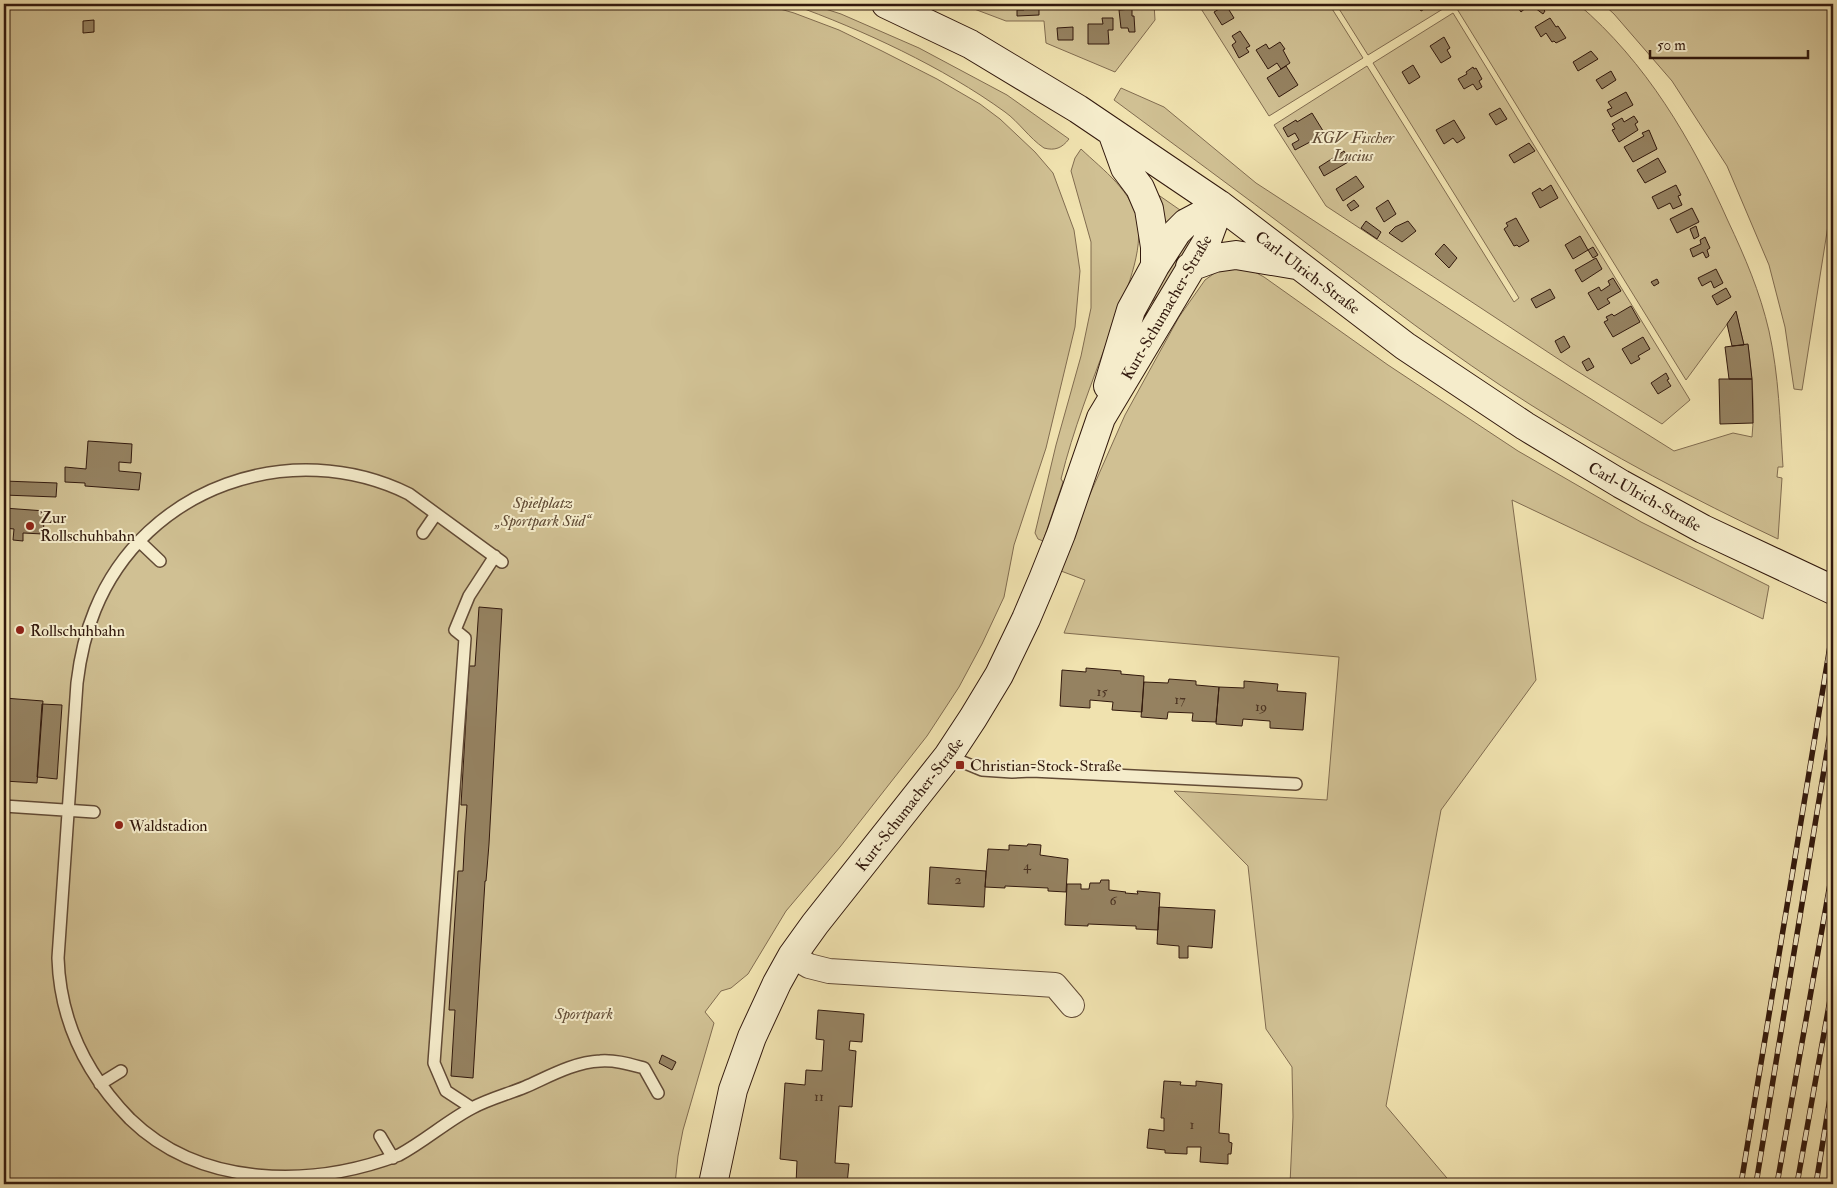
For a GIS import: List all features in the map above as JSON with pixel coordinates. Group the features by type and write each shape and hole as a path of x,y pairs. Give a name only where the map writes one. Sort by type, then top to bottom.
{"street":[{"name":"Carl-Ulrich-Straße","path":"886,4 970,44 1078,109 1220,205 1405,346 1525,426 1621,484 1730,542 1833,590"},
{"path":"1110,131 1125,168 1140,188 1149,209 1155,246 1155,266"},
{"name":"Kurt-Schumacher-Straße","path":"712,1184 725,1123 740,1069 766,1006 792,956 815,924 948,756 974,718 1026,619 1061,534 1101,418 1111,373 1132,310 1155,266 1177,232 1186,223 1220,205"},
{"name":"Kurt-Schumacher-Straße","path":"1101,418 1206,243 1220,205"},
{"path":"1190,267 1215,258 1236,255 1298,266"},
{"path":"792,956 809,966 829,970 1055,985 1072,1005"}],"lane":[{"path":"472,1108 446,1090 434,1063 465,638 455,630 469,596 499,559 400,489 354,475 312,470 273,472 239,479 203,493 169,513 139,541 114,573 103,592 82,647 77,683 58,974 70,1027 78,1048 105,1092 137,1126 165,1148 209,1170 235,1178 270,1183 310,1182 344,1176 373,1167 393,1158 472,1108 578,1065 598,1061 619,1061 644,1068 658,1093"},
{"path":"423,533 436,514"},
{"path":"139,541 160,561"},
{"path":"948,756 982,770 1012,772 1032,770 1296,784"},
{"path":"4,806 94,812"},
{"path":"100,1084 121,1071"},
{"path":"380,1136 393,1158"}],"green space":[{"path":"4,4 763,4 794,13 839,30 937,79 980,104 1000,119 1035,152 1053,173 1074,230 1080,271 1075,327 1046,448 1014,545 1004,597 959,687 927,736 840,847 786,911 748,974 731,988 721,991 705,1012 714,1023 683,1130 675,1184 4,1184"},
{"path":"791,4 810,4 841,14 919,48 1007,95 1069,139 1058,148 1044,148 1005,112 956,80 874,38"},
{"path":"961,4 1154,4 1155,20 1115,72 1046,43 1044,21 1006,21"},
{"name":"KGV Fischer Lucius","path":"1198,4 1329,4 1363,58 1269,116"},
{"path":"1336,4 1451,4 1368,55"},
{"path":"1454,4 1578,4 1625,51 1646,77 1683,132 1714,191 1752,275 1769,331 1777,382 1783,467 1778,467 1777,477 1782,478 1778,539 1621,459 1501,386 1414,325 1114,100 1121,88 1164,107 1256,183 1497,340 1674,451 1733,433 1752,437 1753,391 1751,368 1748,345 1744,345 1736,312 1686,380"},
{"path":"1603,4 1833,4 1833,194 1802,390 1794,389 1785,327 1769,265 1727,166 1672,81 1614,14"},
{"name":"KGV Fischer Lucius","path":"1453,13 1690,400 1662,424 1572,368 1326,206 1274,125 1367,66 1514,302 1519,298 1373,63"},
{"path":"1081,149 1124,192 1135,212 1139,237 1130,280 1077,424 1061,479 1063,482 1043,541 1038,539 1035,533 1056,445 1081,356 1091,308 1091,242 1071,171 1075,158"},
{"path":"1157,194 1180,210 1166,231"},
{"path":"1199,232 1176,273 1149,306 1146,304 1188,236"},
{"path":"1223,267 1251,270 1264,277 1388,365 1518,451 1641,522 1769,586 1763,619 1512,500 1536,680 1441,810 1386,1106 1452,1184 1290,1184 1293,1117 1292,1067 1266,1029 1248,866 1174,791 1327,800 1339,657 1064,633 1085,580 1061,571 1087,501 1125,415 1179,317 1205,280"}],"building":[{"path":"1024,4 1039,4 1039,15 1017,16 1017,10 1024,10"},
{"path":"1416,4 1433,4 1421,11"},
{"path":"1517,4 1526,4 1528,6 1521,12"},
{"path":"1538,4 1545,11 1543,14 1535,8"},
{"path":"1226,5 1234,18 1222,25 1214,12"},
{"path":"1132,9 1135,32 1129,32 1128,28 1121,28 1119,10"},
{"path":"1102,18 1113,18 1113,30 1108,30 1109,44 1088,44 1088,24 1103,24"},
{"path":"1550,18 1566,38 1556,43 1552,42 1546,33 1541,37 1535,27"},
{"path":"94,20 94,32 83,33 83,21"},
{"path":"1073,27 1073,40 1058,40 1057,28"},
{"path":"1240,31 1250,46 1246,48 1249,52 1239,58 1232,45 1236,42 1232,36"},
{"path":"1444,37 1450,48 1447,50 1451,57 1441,63 1430,46"},
{"path":"1280,42 1285,49 1283,50 1290,63 1281,69 1277,63 1268,69 1256,50 1266,44 1269,49"},
{"path":"1591,51 1598,59 1578,71 1573,62"},
{"path":"1413,65 1420,77 1409,84 1402,72"},
{"path":"1286,66 1298,85 1279,97 1267,78"},
{"path":"1473,67 1474,69 1476,68 1482,79 1479,81 1482,87 1477,90 1473,84 1464,89 1458,79 1467,74 1466,72"},
{"path":"1611,71 1616,80 1602,89 1596,80"},
{"path":"1626,92 1633,105 1611,117 1607,110 1612,108 1608,102"},
{"path":"1500,108 1507,119 1496,125 1489,114"},
{"path":"1312,113 1325,134 1295,150 1292,144 1299,140 1295,133 1288,137 1283,128"},
{"path":"1634,116 1638,122 1635,124 1638,130 1619,142 1612,130 1615,129 1612,124 1622,118 1624,122"},
{"path":"1454,120 1465,138 1457,143 1453,138 1444,144 1436,130"},
{"path":"1649,130 1657,149 1633,162 1624,147 1644,136 1642,133"},
{"path":"1529,143 1535,151 1514,163 1509,155"},
{"path":"1344,151 1350,161 1324,176 1319,167"},
{"path":"1658,158 1666,172 1645,183 1637,170"},
{"path":"1356,176 1364,187 1343,201 1336,189"},
{"path":"1551,185 1558,198 1540,208 1532,193 1540,188 1542,191"},
{"path":"1676,185 1681,195 1678,196 1682,205 1673,209 1670,203 1658,209 1652,197"},
{"path":"1354,200 1359,206 1351,211 1347,205"},
{"path":"1388,200 1396,214 1384,222 1376,208"},
{"path":"1692,208 1699,222 1677,233 1670,219"},
{"path":"1516,218 1529,241 1519,247 1517,245 1514,246 1504,229 1508,226 1506,223"},
{"path":"1366,221 1381,232 1377,239 1361,228"},
{"path":"1408,221 1416,231 1402,242 1389,233 1395,227"},
{"path":"1696,226 1699,236 1694,239 1690,229"},
{"path":"1580,236 1588,250 1573,259 1565,245"},
{"path":"1705,237 1710,248 1707,250 1709,256 1706,258 1703,252 1693,257 1690,249 1701,244 1700,240"},
{"path":"1444,244 1457,258 1449,268 1435,254"},
{"path":"1593,247 1598,255 1593,258 1588,250"},
{"path":"1596,258 1602,269 1582,282 1575,270"},
{"path":"1716,269 1723,283 1714,288 1711,281 1702,286 1698,278"},
{"path":"1613,278 1621,291 1607,299 1610,303 1598,310 1588,293 1599,287 1601,291 1610,285 1608,281"},
{"path":"1657,279 1659,283 1654,286 1651,282"},
{"path":"1726,288 1731,297 1717,305 1712,296"},
{"path":"1550,289 1555,298 1536,308 1531,299"},
{"path":"1631,306 1640,322 1613,337 1604,322 1608,320 1606,317 1612,314 1614,316"},
{"path":"1736,311 1744,345 1732,346 1727,324"},
{"path":"1564,336 1570,347 1561,353 1555,341"},
{"path":"1643,337 1650,349 1638,356 1640,359 1631,364 1622,349"},
{"path":"1748,344 1752,379 1729,379 1725,347"},
{"path":"1589,358 1594,367 1587,371 1582,362"},
{"path":"1666,373 1669,379 1667,380 1671,386 1658,394 1651,383"},
{"path":"1719,379 1752,379 1753,423 1720,424"},
{"path":"88,441 132,444 131,463 119,462 119,471 141,473 139,490 85,486 85,483 65,482 65,467 86,469"},
{"path":"4,481 57,483 56,497 4,495"},
{"path":"4,508 45,511 43,534 23,533 23,541 13,540 14,529 4,528"},
{"path":"479,607 502,609 489,844 473,1078 451,1076 455,1010 449,1010 458,871 463,871 467,805 461,805 469,666 475,666"},
{"path":"1086,668 1121,671 1121,674 1144,676 1142,712 1112,710 1113,702 1090,700 1090,708 1060,706 1062,670 1086,672"},
{"path":"1169,679 1196,681 1196,685 1219,687 1216,722 1192,721 1193,713 1168,712 1167,719 1141,717 1144,682 1168,683"},
{"path":"1244,681 1278,684 1277,691 1306,693 1303,730 1270,728 1270,721 1243,719 1242,726 1216,724 1219,687 1244,688"},
{"path":"4,698 43,701 37,783 4,781"},
{"path":"42,704 62,705 57,779 37,777"},
{"path":"1028,844 1041,845 1040,855 1068,859 1066,892 1048,891 1048,888 985,887 988,849 1009,850 1009,845 1027,846"},
{"path":"930,867 986,871 984,907 928,904"},
{"path":"1101,880 1109,880 1109,890 1138,894 1137,891 1160,893 1158,930 1136,929 1136,926 1065,925 1067,884 1081,884 1081,889 1089,889 1090,883 1100,883"},
{"path":"1159,907 1215,910 1212,948 1188,946 1188,958 1179,958 1179,946 1157,944"},
{"path":"818,1010 864,1014 862,1042 850,1041 849,1050 856,1051 852,1107 839,1106 835,1163 849,1164 847,1184 796,1184 797,1161 780,1159 785,1083 805,1085 806,1070 822,1071 824,1040 816,1039"},
{"path":"662,1055 676,1062 672,1070 659,1063"},
{"path":"1164,1081 1181,1082 1180,1085 1196,1086 1196,1081 1222,1084 1219,1133 1229,1134 1229,1142 1232,1143 1231,1154 1228,1154 1228,1164 1200,1162 1201,1147 1187,1147 1187,1154 1165,1153 1165,1150 1147,1148 1149,1129 1164,1131 1164,1118 1161,1118"},
{"path":"986,1181 1000,1182 1000,1184 986,1184"}],"railway":[{"path":"1741,1184 1833,628"},
{"path":"1756,1184 1833,715"},
{"path":"1777,1184 1833,867"},
{"path":"1797,1184 1833,983"},
{"path":"1816,1184 1833,1080"}],"place":[{"name":"Zur Rollschuhbahn","path":"30,526"},
{"name":"Rollschuhbahn","path":"20,630"},
{"name":"Christian-Stock-Straße","path":"960,765"},
{"name":"Waldstadion","path":"119,825"}],"park label":[{"name":"Spielplatz „Sportpark Süd“","path":"543,511"},
{"name":"Sportpark","path":"584,1013"}]}
